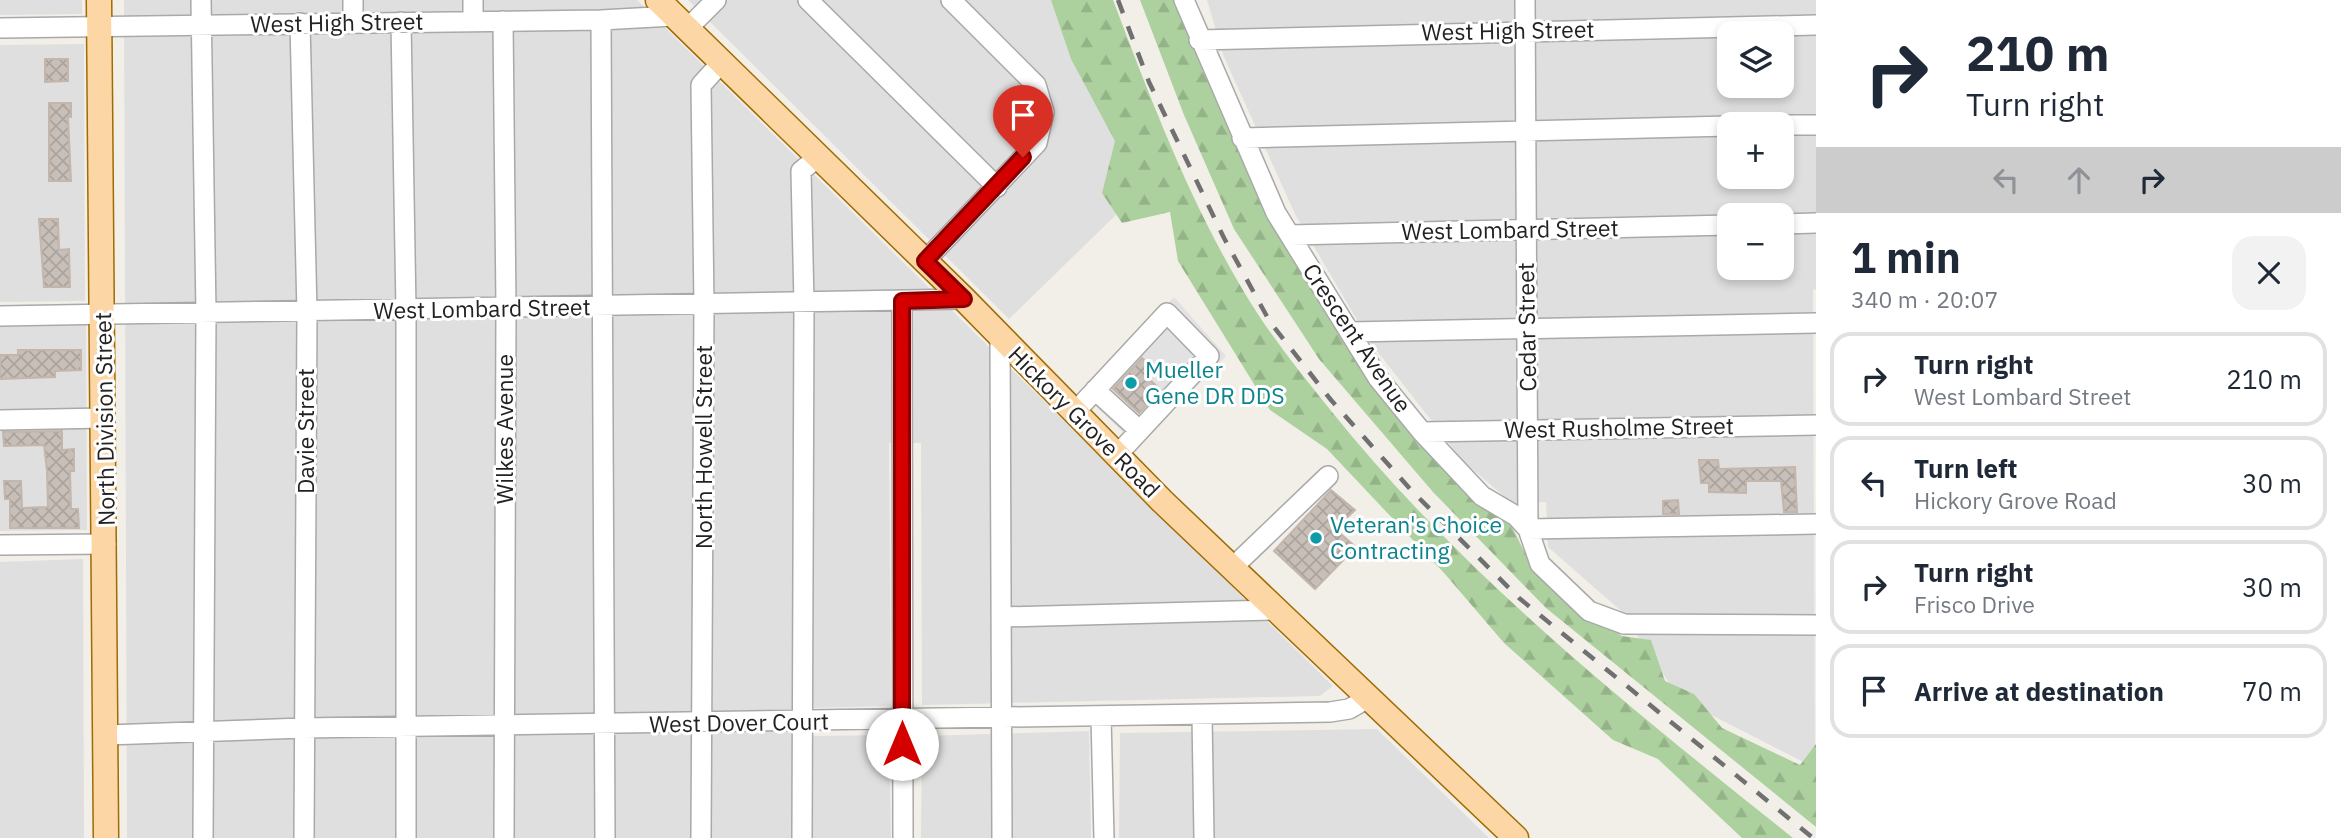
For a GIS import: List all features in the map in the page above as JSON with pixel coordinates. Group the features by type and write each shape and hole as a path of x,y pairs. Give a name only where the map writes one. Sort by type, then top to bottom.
{"main road":[{"name":"North Division Street","path":"99,0 105,418 106,838"},
{"name":"Hickory Grove Road","path":"672,15 964,299 1074,413 1232,568 1516,838"}],"street":[{"path":"201,0 206,313 203,838"},
{"path":"353,0 353,22"},
{"path":"473,21 474,0"},
{"path":"672,15 716,0"},
{"path":"808,0 997,187"},
{"path":"925,261 1037,142 1044,112 1043,99 1036,85 951,0"},
{"name":"Crescent Avenue","path":"1184,0 1276,213 1378,378 1422,432 1482,496 1516,516 1528,529"},
{"name":"Cedar Street","path":"1525,0 1528,529"},
{"name":"West High Street","path":"0,28 601,20 672,15"},
{"name":"Wilkes Avenue","path":"503,20 506,308 504,838"},
{"path":"601,20 605,838"},
{"path":"401,22 406,310 406,838"},
{"name":"Davie Street","path":"300,23 307,312 304,838"},
{"name":"West High Street","path":"1199,40 1816,25"},
{"name":"North Howell Street","path":"701,838 704,305 701,85 721,63"},
{"path":"1794,125 1816,125"},
{"path":"1242,138 1717,127"},
{"path":"802,838 804,303 801,171 817,158"},
{"path":"1794,224 1816,223"},
{"name":"West Lombard Street","path":"1290,235 1717,225"},
{"name":"West Lombard Street","path":"0,316 964,299"},
{"path":"902,301 903,838"},
{"path":"1074,413 1167,313 1209,356 1117,455"},
{"path":"1350,332 1816,323"},
{"path":"1000,338 1002,838"},
{"path":"1095,390 1139,430"},
{"path":"0,420 105,418"},
{"name":"West Rusholme Street","path":"1422,432 1816,425"},
{"path":"1232,568 1328,477"},
{"path":"1816,524 1528,529 1540,564 1589,611 1624,624 1816,625"},
{"path":"0,545 106,544"},
{"path":"1002,617 1276,610"},
{"name":"West Dover Court","path":"107,735 303,728 902,721 1330,712 1349,709 1368,698"},
{"path":"1202,715 1204,838"},
{"path":"1101,717 1104,838"}],"shaded area":[{"path":"0,0 82,0 82,14 0,15"},
{"path":"124,0 637,0 1333,686 1320,696 922,705 921,443 889,443 891,706 810,708 794,445 794,838 127,838"},
{"path":"688,0 1070,0 1158,174 1009,319"},
{"path":"1207,0 1816,0 1816,289 1813,290 1815,768 1680,699 1620,610 1548,547 1546,502 1512,503 1463,461 1370,342 1296,216 1224,57"},
{"path":"84,44 85,301 0,302 0,45"},
{"path":"1174,297 1226,356 1137,446 1091,401 1137,419 1162,392 1148,378 1155,370 1129,344"},
{"path":"86,325 87,530 0,531 0,327"},
{"path":"83,559 84,838 0,838 0,562"},
{"path":"1377,729 1489,838 1119,838 1120,733"},
{"path":"1089,731 1091,838 921,838 922,736"},
{"path":"889,735 891,838 813,838 812,736"}],"green space":[{"path":"1051,0 1113,0 1188,186 1244,292 1297,368 1383,472 1437,529 1550,637 1670,739 1793,838 1742,838 1658,759 1613,740 1504,643 1445,574 1327,449 1270,410 1178,261 1170,212 1122,223 1102,193 1115,141 1071,59"},
{"path":"1140,0 1177,0 1354,352 1509,521 1534,571 1622,636 1651,640 1665,681 1694,694 1722,728 1800,765 1816,744 1816,827 1546,608 1433,492 1319,359 1234,229 1184,115"}],"building":[{"path":"45,59 68,59 68,81 45,82"},
{"path":"49,103 71,103 71,117 68,117 71,181 49,181"},
{"path":"39,219 58,219 59,250 69,249 70,287 44,287"},
{"path":"18,350 81,350 81,370 55,371 55,377 0,379 0,355 18,355"},
{"name":"Mueller Gene DR DDS","path":"1142,358 1156,370 1148,378 1161,390 1139,413 1113,389"},
{"path":"62,431 62,450 74,449 74,471 70,471 71,509 78,509 79,528 10,528 10,499 5,499 4,481 21,481 22,508 48,507 47,471 44,445 4,446 3,432"},
{"path":"1699,460 1718,460 1719,469 1795,467 1797,512 1784,512 1781,481 1746,481 1746,493 1709,492 1709,483 1701,483"},
{"name":"Veteran's Choice Contracting","path":"1331,490 1355,510 1335,529 1356,547 1315,589 1274,551"},
{"path":"1678,500 1679,514 1663,514 1663,501"}],"railway":[{"path":"1118,0 1149,82 1224,238 1270,322 1331,400 1411,490 1519,598 1813,838"}],"place":[{"name":"Mueller Gene DR DDS","path":"1131,383"},
{"name":"Veteran's Choice Contracting","path":"1316,538"}],"route":[{"path":"902,744 902,301 964,299 925,261 1023,157"}]}
